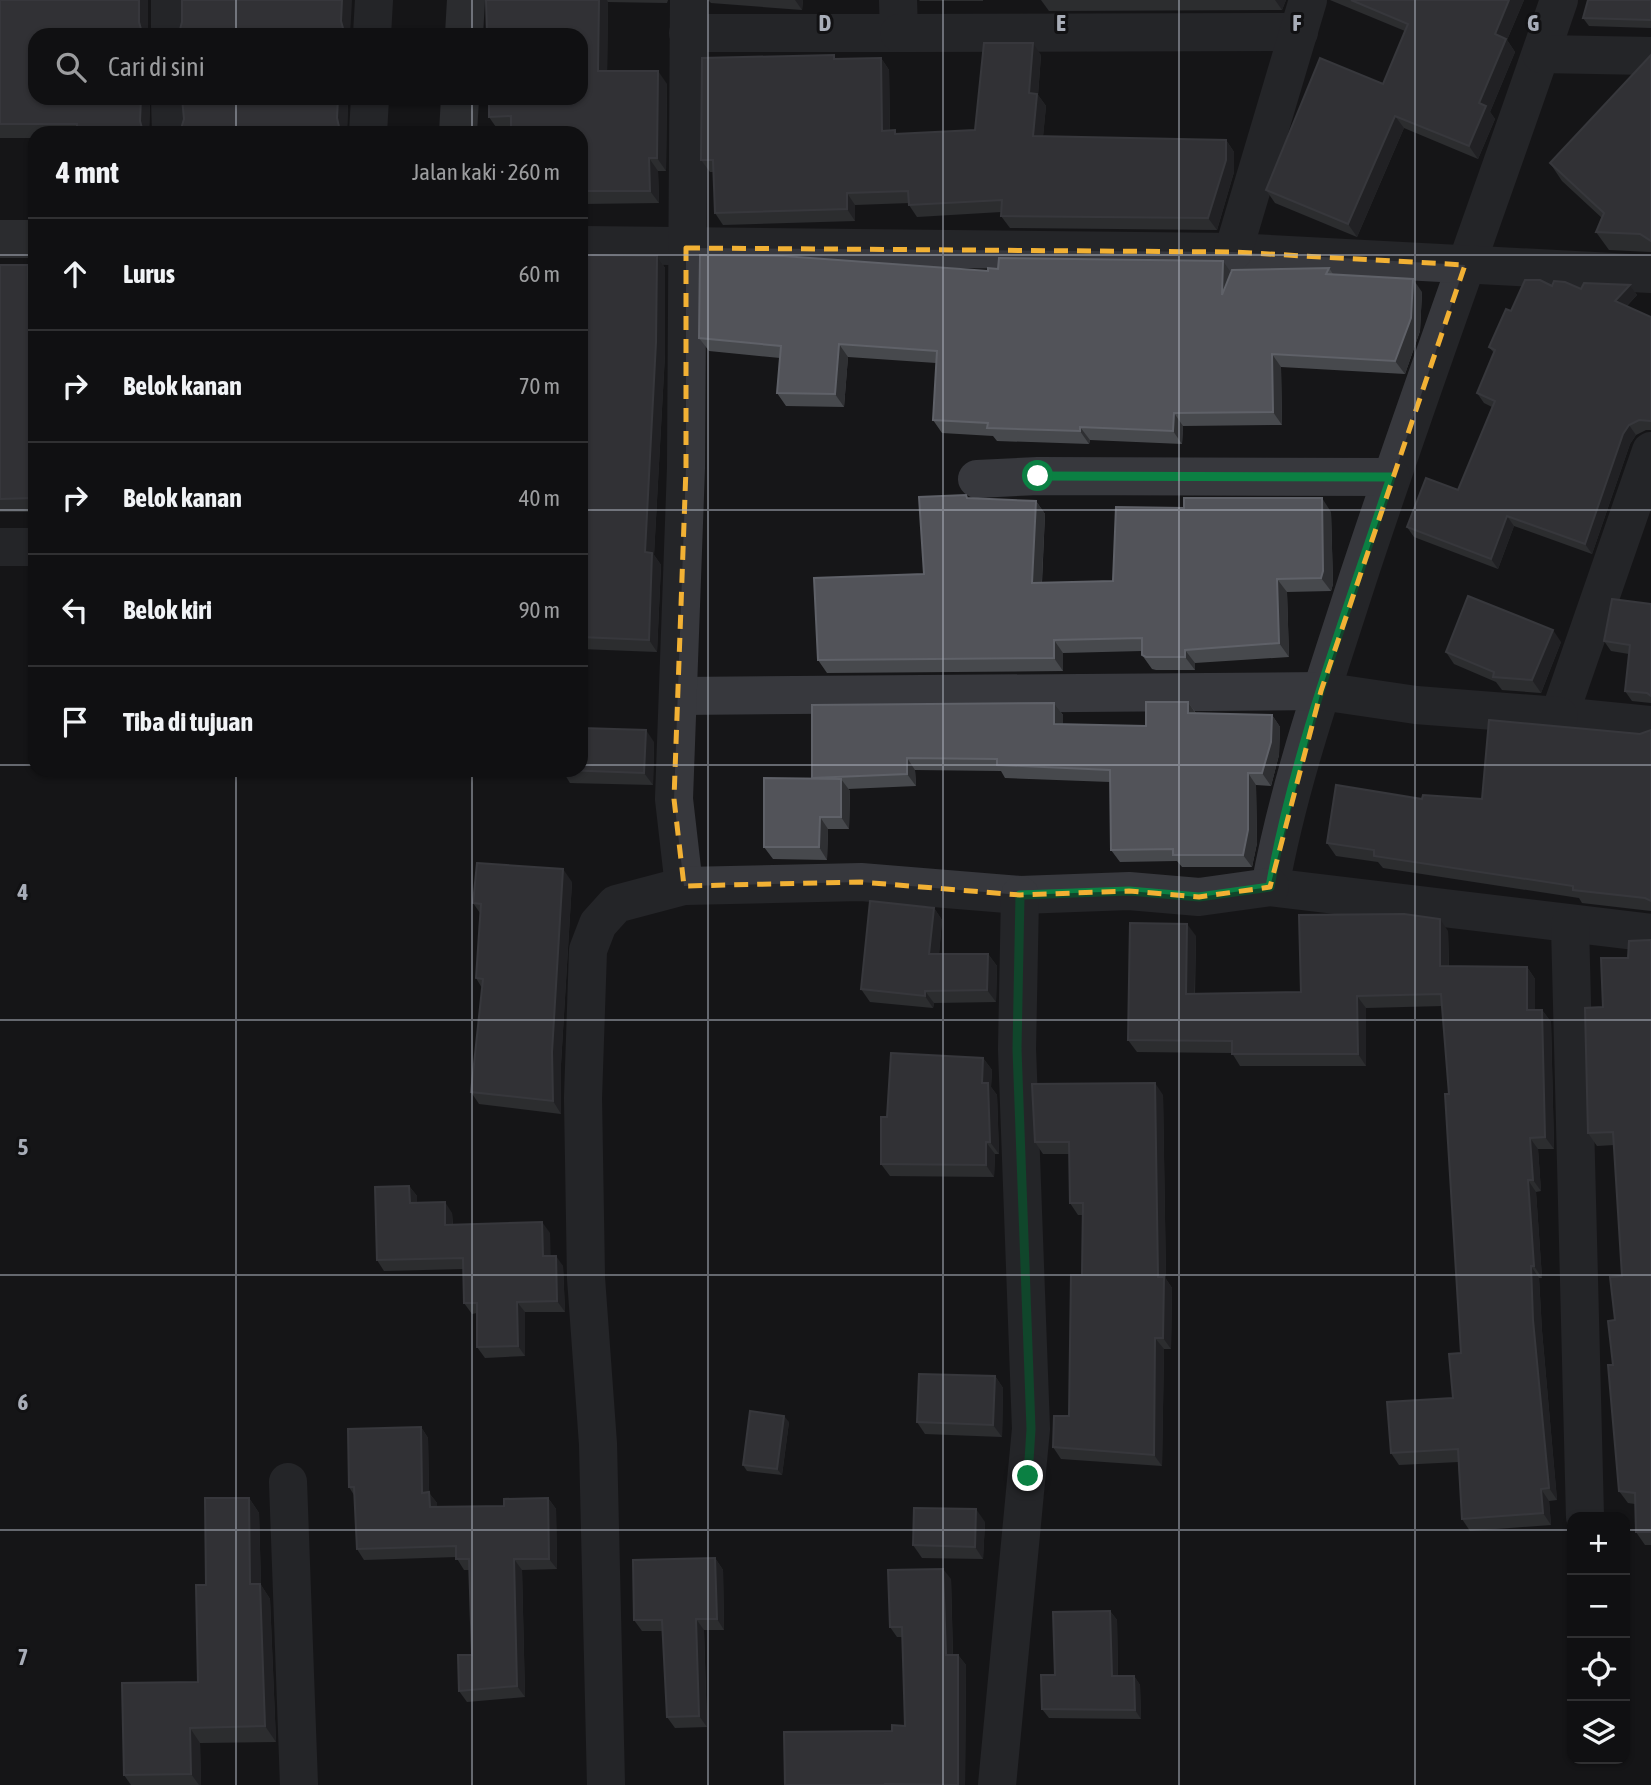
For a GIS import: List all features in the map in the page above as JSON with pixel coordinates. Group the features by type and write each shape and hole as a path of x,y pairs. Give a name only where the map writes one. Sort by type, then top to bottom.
{"street":[{"path":"170,0 170,28"},
{"path":"372,28 374,0"},
{"path":"464,28 466,0"},
{"path":"1270,887 1321,691 1391,477 1559,0"},
{"path":"684,886 674,799 681,696 686,468 688,17 1303,16 1233,252"},
{"path":"1541,54 1651,56"},
{"path":"170,105 171,126"},
{"path":"368,126 370,105"},
{"path":"458,126 460,105"},
{"path":"0,239 28,239"},
{"path":"588,245 1233,252 1651,274"},
{"path":"1559,716 1643,499 1651,452"},
{"path":"977,479 1038,476 1391,477"},
{"path":"0,547 28,547"},
{"path":"681,696 1321,691 1416,705 1651,724"},
{"path":"606,1785 598,1444 586,1278 583,1098 589,950 598,924 616,904 684,886 861,883 1020,895 1129,891 1199,897 1270,887 1651,933"},
{"path":"997,1785 1031,1429 1017,1049 1020,895"},
{"path":"1570,925 1585,1512"},
{"path":"288,1482 299,1785"}],"highlighted area":[{"path":"686,248 1233,252 1465,265 1321,691 1270,887 1199,897 1129,891 1020,895 861,882 684,886 674,799 686,468"}],"building":[{"path":"0,0 139,0 141,28 28,28 28,105 141,105 141,126 0,124"},
{"path":"182,0 342,0 343,28 180,28"},
{"path":"486,0 599,0 598,71 658,71 657,158 649,158 650,191 588,191 588,126 511,126 511,116 489,117 489,105 588,105 588,28 487,28"},
{"path":"1351,0 1509,0 1495,34 1506,39 1479,103 1486,106 1469,146 1395,116 1348,224 1266,190 1320,58 1383,84 1408,24"},
{"path":"1588,0 1651,0 1651,20 1583,18"},
{"path":"984,43 1033,43 1029,93 1037,94 1033,136 1226,140 1226,160 1208,218 1001,216 1002,200 909,205 908,191 847,193 847,209 715,213 713,160 701,160 702,58 834,55 834,59 881,58 882,131 895,130 895,134 975,130"},
{"path":"1651,55 1651,241 1640,234 1596,232 1604,213 1550,163"},
{"path":"183,105 338,105 339,126 182,126"},
{"path":"588,255 657,256 656,342 645,552 652,553 649,640 588,637"},
{"path":"700,255 783,256 988,271 988,268 998,269 999,258 1223,261 1222,295 1232,270 1329,268 1326,274 1413,279 1411,318 1395,361 1272,354 1273,412 1174,413 1173,431 1080,427 1080,431 987,428 988,423 933,420 937,351 839,344 835,394 777,393 781,346 699,338"},
{"path":"0,265 28,265 28,498 0,499"},
{"path":"1525,280 1540,280 1552,286 1554,281 1565,282 1581,289 1584,283 1630,285 1615,301 1651,317 1651,421 1639,420 1629,425 1623,434 1585,544 1507,516 1491,559 1407,527 1426,478 1458,490 1495,401 1477,393 1495,350 1489,347 1506,309 1511,311"},
{"path":"966,495 967,498 1036,501 1032,583 1113,581 1116,507 1184,508 1184,498 1322,498 1323,571 1321,578 1277,579 1279,643 1185,650 1185,657 1146,657 1142,655 1142,638 1054,640 1054,658 818,660 814,578 924,574 919,497"},
{"path":"1468,596 1553,630 1532,680 1493,677 1494,672 1446,652"},
{"path":"1612,599 1651,604 1651,696 1647,693 1625,691 1630,645 1604,641"},
{"path":"1146,702 1188,702 1188,713 1272,715 1271,742 1262,773 1248,773 1248,830 1243,855 1173,855 1173,849 1111,850 1110,770 997,765 997,759 907,758 907,774 812,778 812,705 1054,703 1054,724 1146,726"},
{"path":"1489,720 1640,734 1651,730 1651,901 1645,898 1573,890 1573,886 1374,856 1374,850 1327,843 1336,785 1422,799 1423,795 1482,799"},
{"path":"588,728 646,730 644,773 588,771"},
{"path":"764,778 841,779 841,817 820,817 819,847 764,847"},
{"path":"477,863 563,869 552,1052 553,1101 471,1092 483,979 476,978 481,904 473,903"},
{"path":"870,901 934,908 929,954 988,954 987,990 925,991 925,996 861,989"},
{"path":"1404,914 1440,919 1440,966 1527,967 1527,1010 1542,1010 1545,1137 1530,1138 1533,1180 1528,1180 1534,1266 1531,1266 1533,1320 1549,1488 1541,1489 1543,1513 1462,1519 1458,1449 1391,1453 1387,1402 1453,1398 1449,1354 1461,1353 1445,1094 1449,1094 1441,994 1357,996 1358,1054 1232,1054 1232,1041 1128,1040 1130,923 1187,924 1186,994 1301,992 1299,915"},
{"path":"1651,940 1651,1532 1636,1532 1635,1493 1619,1491 1608,1365 1613,1365 1608,1321 1615,1320 1610,1277 1622,1276 1613,1132 1588,1133 1585,1008 1603,1007 1601,958 1628,958 1629,941"},
{"path":"891,1053 983,1058 982,1083 988,1083 990,1142 986,1142 986,1165 881,1164 881,1117 887,1117"},
{"path":"1155,1083 1158,1277 1164,1277 1163,1338 1155,1338 1154,1455 1053,1447 1054,1416 1069,1416 1071,1275 1082,1275 1083,1203 1070,1203 1069,1142 1035,1142 1032,1084"},
{"path":"409,1186 410,1203 445,1202 445,1225 542,1222 543,1256 556,1256 557,1301 517,1302 518,1346 477,1347 477,1303 464,1303 463,1258 377,1260 375,1187"},
{"path":"919,1374 995,1376 993,1425 917,1422"},
{"path":"750,1411 784,1416 777,1469 743,1465"},
{"path":"421,1427 422,1493 429,1492 430,1507 504,1506 504,1499 548,1498 549,1559 514,1559 517,1686 459,1691 458,1655 472,1655 469,1559 456,1559 456,1546 357,1549 354,1487 349,1487 348,1429"},
{"path":"205,1498 249,1498 250,1584 260,1584 265,1726 190,1728 191,1774 124,1775 122,1683 198,1682 196,1585 206,1585"},
{"path":"914,1508 976,1509 975,1547 913,1545"},
{"path":"715,1558 717,1619 696,1619 699,1716 667,1717 662,1620 634,1620 633,1560"},
{"path":"943,1569 946,1655 958,1655 958,1785 785,1785 784,1732 892,1731 892,1725 905,1726 902,1627 890,1627 888,1570"},
{"path":"1110,1611 1112,1676 1134,1676 1135,1710 1042,1709 1041,1675 1055,1675 1053,1612"}],"route":[{"path":"1028,1476 1031,1429 1017,1049 1020,895 1129,891 1220,897 1270,887 1321,691 1391,477 1038,476"}]}
